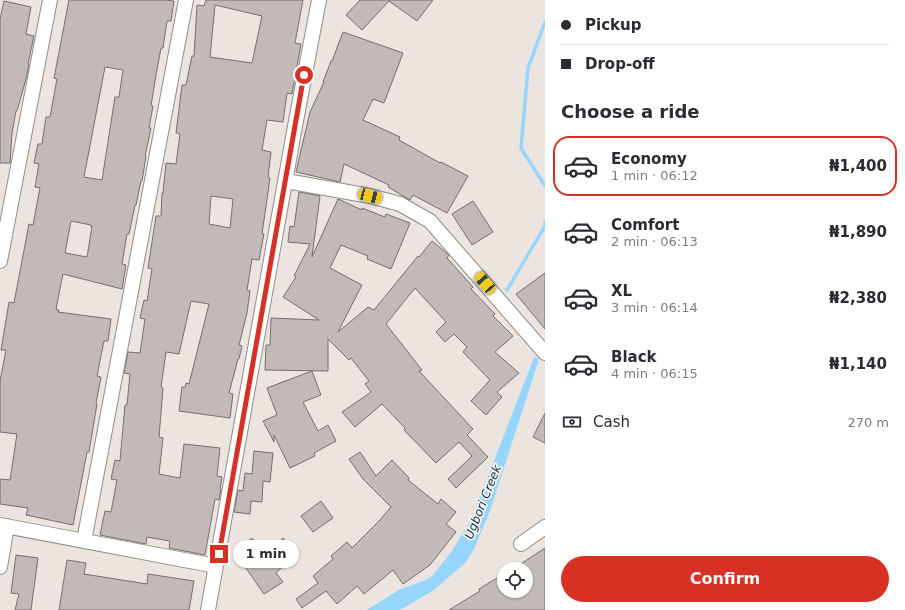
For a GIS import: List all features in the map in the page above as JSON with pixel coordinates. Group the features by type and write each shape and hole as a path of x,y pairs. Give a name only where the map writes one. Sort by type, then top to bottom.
{"street":[{"path":"0,261 50,0"},
{"path":"84,541 186,0"},
{"path":"208,610 319,0"},
{"path":"286,180 370,196 400,204 430,221 545,354"},
{"path":"0,567 3,525 216,566"},
{"path":"521,544 545,528"}],"water":[{"name":"Ugbori Creek","path":"534,357 539,359 490,511 474,549 466,562 434,590 400,610 367,610 400,589 424,581 432,576 452,551 473,516"}],"building":[{"path":"69,0 174,1 171,21 167,21 163,48 161,48 156,75 151,106 153,106 149,128 151,128 145,156 142,181 129,234 127,234 122,264 126,265 122,289 63,274 56,309 59,310 58,312 111,319 108,341 104,341 97,376 101,377 97,404 89,452 87,452 73,525 26,515 28,508 0,504 0,479 10,480 17,434 0,432 0,381 6,350 1,350 9,302 14,303 29,224 33,225 40,188 35,187 39,164 34,163 38,144 42,144 46,117 50,117 57,79 54,78","holes":["105,67 123,70 119,97 115,97 102,180 84,177","71,221 91,225 92,227 87,257 65,253"]},
{"path":"206,0 303,0 295,43 301,44 292,94 287,93 283,122 267,120 262,150 271,152 268,177 270,178 262,234 264,234 259,260 252,259 247,290 250,291 247,313 239,345 242,346 229,393 233,394 230,418 179,411 182,387 185,387 186,383 189,384 209,304 191,301 179,354 166,352 161,387 163,388 159,437 163,438 159,474 180,478 184,444 220,448 217,476 222,477 221,489 219,500 215,499 205,555 169,548 170,541 147,537 146,544 100,535 105,511 111,512 117,480 111,479 115,460 120,461 125,405 127,405 130,374 124,373 128,352 140,353 145,319 140,318 144,300 147,301 152,269 148,268 156,216 161,216 166,163 176,164 180,134 176,133 182,85 186,85 192,56 194,56 197,5 204,6","holes":["215,5 262,16 252,63 210,57","211,196 233,199 230,228 209,224"]},
{"path":"360,0 433,0 417,21 389,1 362,30 346,15"},
{"path":"4,1 31,7 26,34 34,36 26,79 16,111 12,133 10,163 0,163 0,19"},
{"path":"343,32 403,53 384,103 373,99 363,120 400,137 399,140 440,163 441,162 468,176 447,213 413,195 410,200 388,187 389,185 344,164 340,182 296,172 310,112 324,82"},
{"path":"299,192 320,196 312,257 338,199 362,210 362,208 385,217 386,214 410,223 391,269 367,259 368,256 341,245 330,268 362,285 338,332 368,307 374,310 432,241 449,255 447,258 473,287 471,289 495,314 493,316 513,336 495,352 519,373 497,392 502,397 486,415 471,401 490,380 463,352 467,347 454,334 445,342 436,332 446,322 415,288 386,324 422,370 419,371 473,429 467,435 488,457 456,488 448,479 472,456 459,442 436,463 404,430 405,428 382,404 355,427 342,412 371,392 365,384 369,381 351,358 349,360 328,339 328,371 265,370 266,345 270,345 271,318 319,320 283,297 296,277 294,276 310,244 288,242 290,226 294,227"},
{"path":"473,201 493,232 472,245 452,214"},
{"path":"545,273 545,329 516,294"},
{"path":"312,371 321,395 303,402 318,431 328,425 336,441 314,453 315,456 290,468 274,435 274,442 263,421 277,415 267,388"},
{"path":"545,413 545,443 533,437"},
{"path":"254,451 273,453 270,482 263,481 262,502 251,501 250,514 234,512 238,490 243,491 245,473 252,474"},
{"path":"360,452 376,476 392,460 409,478 408,480 438,504 441,499 456,512 446,524 456,532 430,565 403,584 393,570 364,594 357,586 337,604 326,591 302,608 296,599 318,583 313,576 333,559 331,556 347,542 352,548 391,507 363,479 349,459"},
{"path":"321,501 333,518 313,532 301,516"},
{"path":"252,538 265,556 283,538 298,552 276,573 283,582 264,594 234,551"},
{"path":"545,548 545,610 449,610 480,591 479,589 497,578 497,598 533,598 533,562 524,562"},
{"path":"16,555 38,558 31,610 15,610 19,594 11,593"},
{"path":"67,560 86,563 84,574 147,584 148,574 194,581 189,610 59,610"}],"waterway":[{"path":"545,22 528,68 521,148 545,186"},
{"path":"507,290 545,226 545,221"}],"route":[{"path":"219,554 304,75"}]}
